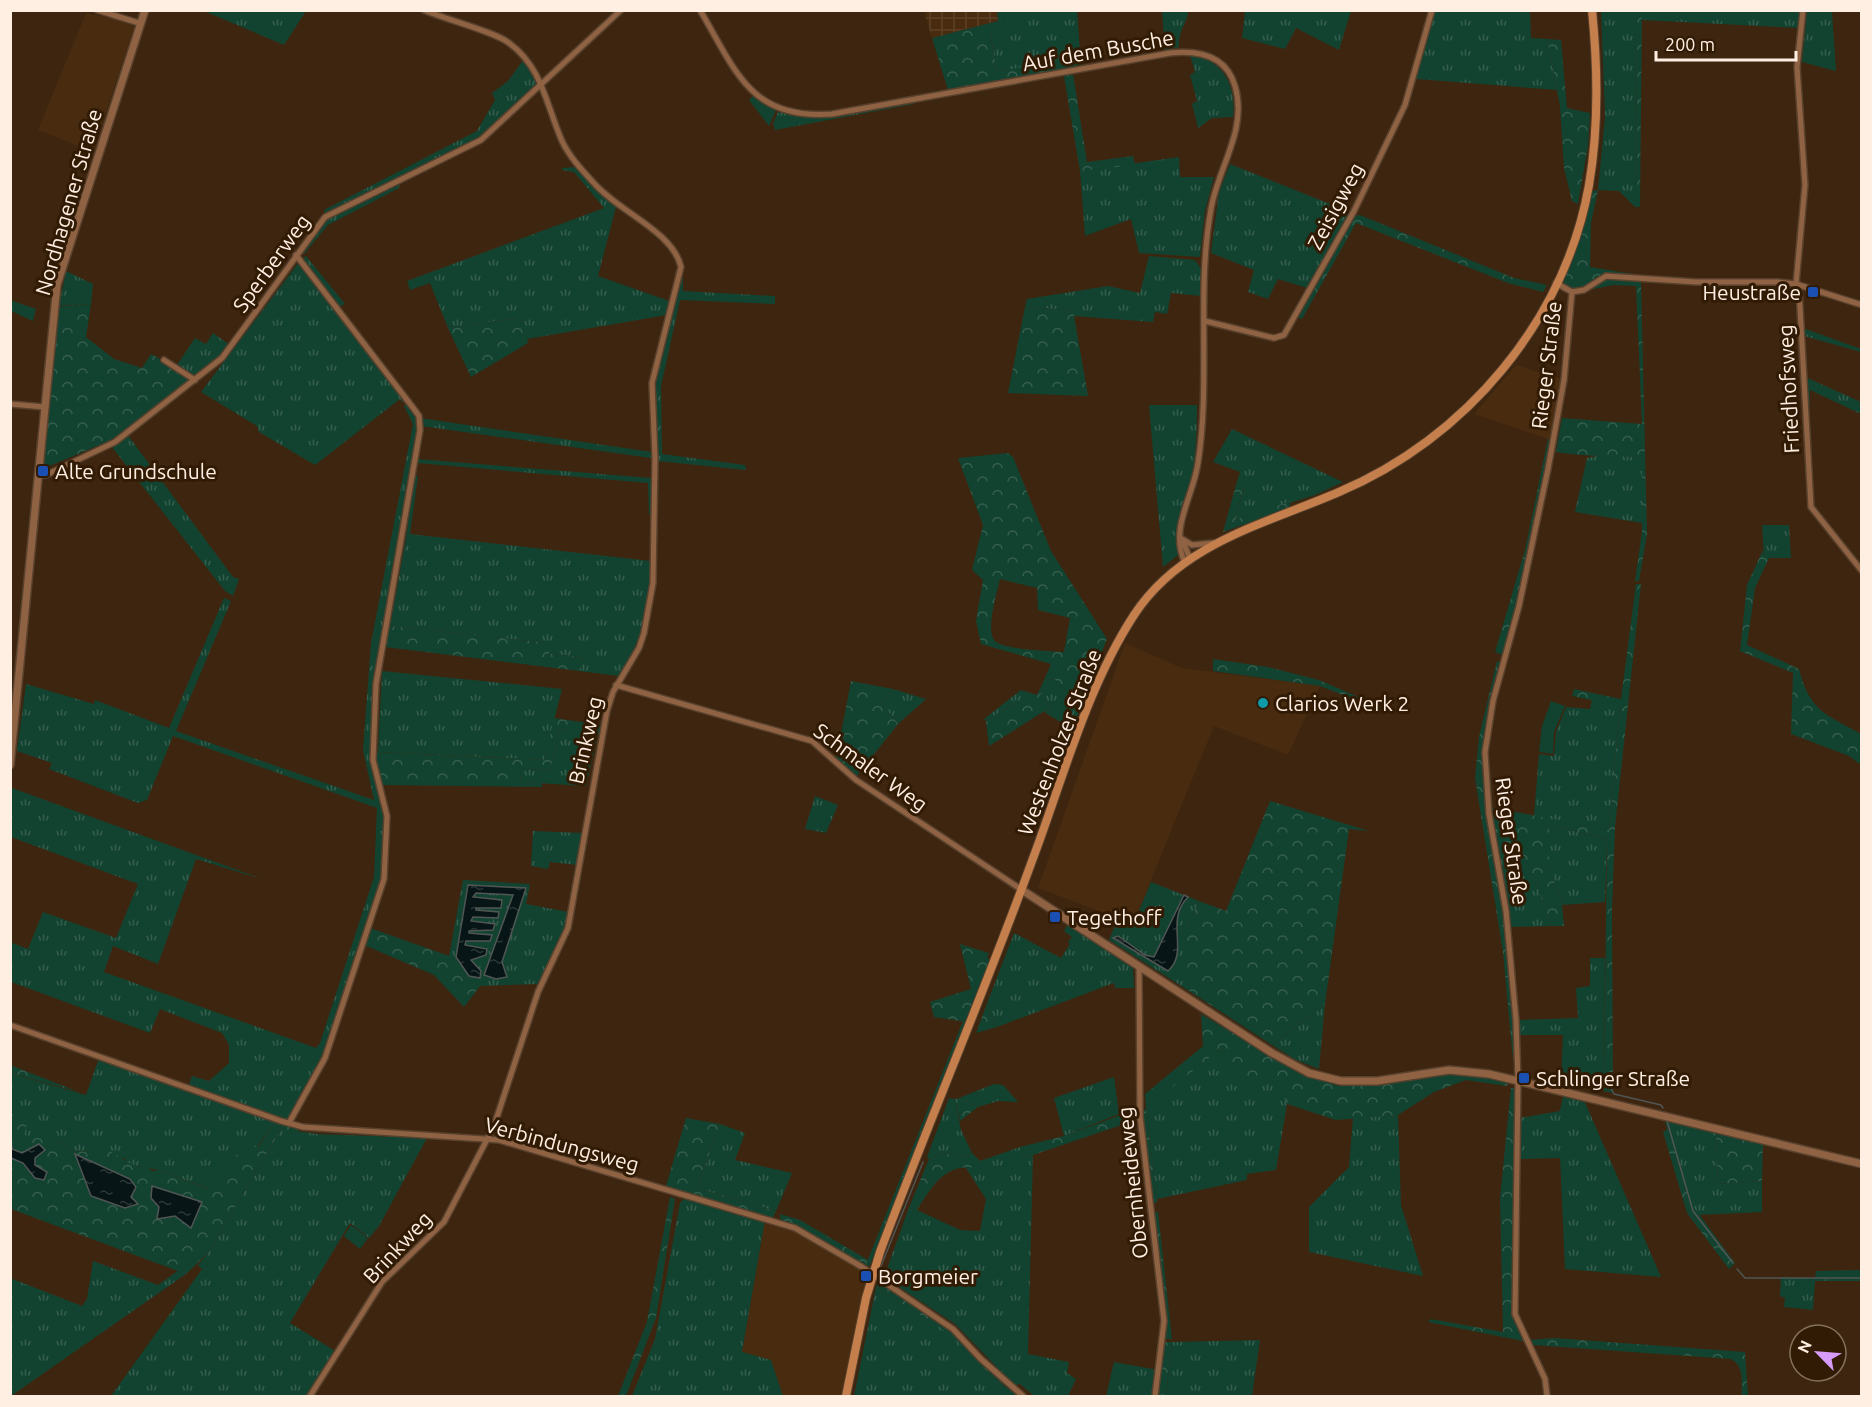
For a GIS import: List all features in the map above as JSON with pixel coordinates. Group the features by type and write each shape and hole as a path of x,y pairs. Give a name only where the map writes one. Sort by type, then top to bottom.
{"main road":[{"name":"Westenholzer Straße","path":"846,1396 873,1274 1022,890 1088,706 1114,649 1149,596 1188,561 1251,525 1340,492 1380,473 1436,436 1472,404 1504,368 1534,325 1556,283 1575,237 1588,189 1595,146 1597,101 1592,10"}],"street":[{"path":"97,10 139,23"},
{"name":"Nordhagener Straße","path":"10,765 57,285 145,10"},
{"name":"Brinkweg","path":"310,1396 382,1282 444,1222 488,1138 538,992 568,928 595,766 609,701 616,685 634,658 644,633 653,583 655,458 652,383 681,267 679,256 667,240 608,199 579,166 563,143 542,84 531,64 507,41 424,10"},
{"path":"542,84 621,10"},
{"name":"Auf dem Busche","path":"700,10 742,83 771,106 799,115 832,114 1170,53 1191,51 1212,57 1223,64 1231,75 1239,106 1234,139 1214,192 1210,210 1200,448 1180,537"},
{"name":"Zeisigweg","path":"1205,321 1274,338 1284,335 1353,211 1405,105 1432,10"},
{"name":"Friedhofsweg","path":"1803,10 1797,67 1806,185 1796,284 1799,289 1811,507 1862,571"},
{"name":"Sperberweg","path":"39,475 46,475 115,441 195,380 229,350 325,217 481,140 533,89 542,84"},
{"path":"289,1123 325,1058 384,879 387,816 373,760 375,691 420,430 418,416 406,398 296,255"},
{"path":"1556,283 1572,292 1584,290 1606,276 1796,284 1862,305"},
{"name":"Rieger Straße","path":"1547,1396 1545,1379 1515,1314 1518,1081 1516,1020 1506,911 1489,814 1485,752 1493,701 1519,606 1548,469 1564,380 1572,292"},
{"path":"164,360 195,380"},
{"path":"10,404 45,407"},
{"path":"1180,537 1192,545 1218,542"},
{"path":"1180,537 1188,561"},
{"name":"Schmaler Weg","path":"616,685 812,741 856,780 1022,890"},
{"path":"1022,890 1292,1065 1327,1078 1358,1083 1449,1070 1480,1073 1862,1164"},
{"name":"Obernheideweg","path":"1138,966 1140,1116 1164,1321 1155,1396"},
{"name":"Verbindungsweg","path":"10,1025 303,1127 488,1138 795,1228 873,1274 953,1329 981,1359 1023,1396"}],"shaded area":[{"path":"924,11 997,11 998,21 932,38"},
{"path":"86,13 128,22 134,27 93,152 38,130"},
{"path":"1516,365 1561,379 1551,440 1474,414"},
{"path":"1125,643 1182,668 1320,686 1288,755 1214,726 1133,924 1038,888"},
{"path":"765,1220 794,1229 868,1274 841,1396 783,1396 771,1360 742,1352"}],"green space":[{"path":"1245,10 1351,11 1339,50 1296,28 1285,49 1242,38"},
{"path":"1642,10 1640,207 1635,207 1636,11"},
{"path":"204,11 306,11 284,45"},
{"path":"997,11 1077,11 1081,65 1076,65 1075,58 997,72 990,32 1007,21 998,21"},
{"path":"1162,11 1188,11 1179,47 1165,50"},
{"path":"1435,11 1530,11 1531,38 1547,39 1557,90 1416,79"},
{"path":"1601,11 1636,11 1635,207 1619,191 1598,190 1605,117"},
{"path":"1642,11 1801,11 1800,28 1642,20"},
{"path":"1807,11 1832,11 1836,71 1802,62"},
{"path":"998,21 1007,21 1011,27 1004,33 998,29 990,33 997,72 1075,57 1076,67 948,90 932,38"},
{"path":"1547,39 1561,40 1567,108 1590,113 1588,145 1578,204 1572,201 1564,168 1560,106"},
{"path":"1190,55 1211,62 1225,76 1233,95 1233,117 1212,118 1198,128 1192,104 1197,101 1190,75 1195,72"},
{"path":"524,59 539,83 480,139 325,215 324,210 477,131 495,100 492,93 508,81"},
{"path":"1073,74 1087,162 1133,156 1135,165 1080,171 1064,76"},
{"path":"753,96 776,110 769,126 749,100"},
{"path":"913,102 914,104 775,130 773,124 778,112 829,116"},
{"path":"1179,157 1180,177 1214,177 1205,211 1200,257 1139,253 1131,219 1085,236 1080,171"},
{"path":"1230,164 1350,212 1307,288 1278,279 1268,299 1248,292 1254,270 1211,253 1219,192"},
{"path":"578,167 601,195 616,207 598,276 672,302 667,315 527,339 524,321 509,319 448,328 430,283 410,290 407,281 604,208 574,172 562,170 562,168"},
{"path":"400,181 399,188 328,225 304,254 301,251 325,219"},
{"path":"1598,190 1591,223 1590,267 1633,274 1635,279 1641,282 1647,534 1639,581 1635,581 1642,532 1642,457 1588,456 1556,452 1562,418 1642,424 1636,286 1613,285 1574,293 1571,288 1561,283 1579,237 1592,191"},
{"path":"1360,215 1514,278 1547,285 1543,292 1508,283 1356,223 1302,319 1295,317 1354,216"},
{"path":"306,256 345,304 338,307 301,260"},
{"path":"1149,256 1195,260 1202,270 1201,296 1171,293 1167,314 1155,312 1153,322 1073,316 1073,310 1025,307 1027,299 1108,286 1140,293"},
{"path":"299,262 405,399 402,402 400,399 315,465 259,432 257,426 201,392"},
{"path":"66,271 93,284 91,304 59,306"},
{"path":"683,276 683,291 775,296 775,304 680,300 661,386 662,454 745,465 746,470 657,461 654,378"},
{"path":"10,300 36,309 33,321 11,311"},
{"path":"91,304 86,337 114,359 142,368 151,354 176,367 192,381 114,439 42,469 57,307"},
{"path":"1025,307 1073,310 1088,396 1008,393"},
{"path":"509,319 524,321 528,343 471,377 448,328"},
{"path":"1803,328 1861,349 1861,352 1804,336"},
{"path":"213,333 230,345 223,355 196,376 177,365 195,338 206,344"},
{"path":"1805,377 1861,402 1861,414 1810,390 1809,422 1807,422"},
{"path":"409,402 417,417 418,429 375,683 372,769 385,816 382,878 324,1055 288,1120 284,1120 189,1085 192,1076 209,1081 229,1063 229,1045 222,1033 160,1009 150,1033 11,982 10,942 28,949 43,912 116,938 138,884 11,837 12,788 262,879 196,859 158,964 113,946 104,972 316,1048 320,1043 374,877 377,808 173,736 147,800 138,803 49,769 52,763 17,751 26,684 94,704 95,700 169,728 224,598 231,601 176,731 374,800 363,750 371,643 413,424 404,406"},
{"path":"1149,405 1197,405 1194,464 1189,492 1178,527 1178,555 1163,567"},
{"path":"420,418 652,452 651,458 421,426"},
{"path":"1232,429 1343,482 1315,495 1235,520 1244,488 1236,485 1240,472 1213,462"},
{"path":"127,434 233,577 239,579 233,596 225,591 111,446"},
{"path":"1548,439 1551,440 1535,521 1517,602 1502,655 1495,652 1525,550"},
{"path":"1008,453 1013,457 1051,551 1107,639 1080,709 1055,680 1045,678 1051,664 981,644 976,621 983,580 972,570 983,525 958,458","holes":["1000,579 1037,588 1038,610 1070,618 1064,652 1016,648 994,640 991,628"]},
{"path":"1602,455 1642,457 1642,523 1575,512 1587,458"},
{"path":"417,459 651,478 651,513 649,515 648,483 417,463"},
{"path":"414,476 418,476 410,534 651,561 650,591 644,621 634,649 619,676 579,671 582,657 549,654 548,643 390,626 406,538"},
{"path":"1236,485 1244,487 1235,520 1291,501 1289,508 1223,532"},
{"path":"1762,525 1789,525 1791,558 1764,558"},
{"path":"1763,550 1764,558 1769,558 1755,588 1747,645 1799,669 1803,683 1814,703 1829,716 1861,734 1861,765 1849,756 1791,734 1793,673 1740,651 1747,585"},
{"path":"1636,584 1641,584 1615,827 1612,910 1613,1093 1604,1091 1607,839 1549,825 1549,867 1562,905 1564,926 1551,926 1536,881 1524,861 1499,858 1490,807 1609,830 1620,706 1572,696 1574,689 1621,699"},
{"path":"389,626 549,643 549,654 582,657 579,671 385,647"},
{"path":"1213,659 1268,667 1319,680 1384,708 1384,711 1320,686 1213,671"},
{"path":"1497,661 1501,662 1487,717 1482,772 1504,912 1515,1021 1513,1060 1503,952 1475,778 1479,737"},
{"path":"382,671 562,689 544,760 378,752"},
{"path":"1045,678 1055,680 1080,709 1072,729 1044,712 1051,707 1041,693 1037,695"},
{"path":"851,681 893,689 881,703 898,724 856,777 836,760"},
{"path":"893,689 926,699 898,724 881,703"},
{"path":"1021,690 1037,695 1010,706 986,721 984,719"},
{"path":"1041,693 1051,707 989,746 986,721 1010,706"},
{"path":"1592,699 1620,705 1609,830 1534,816 1539,754 1554,756 1556,732 1566,707 1590,709"},
{"path":"1551,701 1565,706 1554,732 1553,754 1539,752 1542,726"},
{"path":"554,718 602,725 600,734 560,729 550,770 522,769 520,782 542,783 542,787 380,785 375,752 544,760"},
{"path":"560,729 598,733 586,786 520,782 522,769 550,770"},
{"path":"815,796 838,805 826,833 805,829"},
{"path":"1270,801 1369,831 1349,829 1325,1004 1272,1045 1186,989 1186,929 1199,901 1226,911"},
{"path":"1549,825 1607,839 1605,902 1562,905 1549,867"},
{"path":"533,831 582,833 577,865 550,862 548,869 531,866"},
{"path":"1499,858 1524,860 1536,881 1551,926 1510,927"},
{"path":"463,880 530,884 526,904 569,912 562,938 539,984 480,986 466,978 449,956","holes":["468,885 525,888 496,979 484,974 513,895 476,893 472,897 502,900 500,908 476,907 475,910 499,912 498,918 473,917 471,921 493,930 469,930 468,933 490,941 466,941 465,945 471,960 456,957"]},
{"path":"1151,882 1199,901 1186,929 1186,989 1109,940 1117,920 1133,925"},
{"path":"1068,924 1133,967 1134,988 1115,988 1114,983 997,1027 986,1006 1014,933 1061,958 1072,937 1064,931"},
{"path":"370,928 452,957 466,978 481,985 464,1007 434,975 364,945"},
{"path":"960,944 989,953 987,958 992,960 967,1022 934,1017 930,1002 971,989"},
{"path":"1590,958 1605,958 1604,1091 1561,1081 1563,1035 1519,1035 1519,1020 1578,1018 1576,988 1590,986"},
{"path":"1325,1004 1319,1069 1296,1060 1272,1045"},
{"path":"986,1006 997,1027 976,1033"},
{"path":"1201,1014 1291,1068 1339,1086 1377,1085 1449,1073 1509,1081 1507,1086 1466,1080 1434,1092 1398,1115 1336,1120 1287,1104 1277,1081 1236,1081 1221,1048 1146,1109 1157,1199 1157,1203 1153,1203 1143,1115 1146,1108 1145,1094 1203,1046"},
{"path":"963,1021 967,1022 870,1265 865,1267"},
{"path":"1221,1048 1236,1080 1278,1081 1287,1104 1276,1170 1247,1174 1247,1180 1157,1199 1146,1108"},
{"path":"99,1058 114,1066 115,1064 275,1122 257,1147 243,1147 209,1189 158,1170 127,1164 125,1159 93,1152 72,1151 52,1138 23,1138 25,1121 10,1104 10,1073 86,1095"},
{"path":"10,1065 79,1092 11,1073"},
{"path":"1114,1077 1119,1114 1064,1136 1054,1098"},
{"path":"994,1084 1003,1085 1018,1102 998,1101 978,1107 959,1098"},
{"path":"1511,1088 1515,1088 1512,1315 1523,1341 1428,1322 1431,1319 1503,1332 1500,1198"},
{"path":"1563,1096 1584,1100 1661,1277 1565,1269 1560,1158 1519,1159 1519,1118 1560,1111"},
{"path":"949,1098 955,1099 961,1130 972,1153 959,1158 944,1153 929,1159 927,1157"},
{"path":"959,1098 978,1107 960,1121 955,1099"},
{"path":"10,1105 38,1122 34,1128 26,1126 24,1138 52,1138 72,1151 93,1152 99,1146 140,1167 145,1164 152,1171 158,1170 208,1189 243,1147 258,1147 275,1122 300,1129 297,1132 281,1129 208,1253 186,1274 11,1209 11,1158 23,1163 35,1178 35,1158 12,1149","holes":["202,1202 158,1219 159,1207"]},
{"path":"1137,1109 1136,1120 1033,1155 1024,1156 1020,1147 1064,1136"},
{"path":"1398,1115 1401,1205 1423,1276 1309,1252 1309,1207 1349,1167 1353,1117"},
{"path":"686,1118 720,1124 697,1188 776,1211 772,1219 666,1186"},
{"path":"1664,1118 1716,1130 1718,1184 1762,1181 1762,1212 1698,1215 1690,1202"},
{"path":"720,1124 745,1133 735,1160 792,1173 776,1211 697,1188"},
{"path":"281,1129 318,1134 427,1138 379,1226 369,1238 350,1223 290,1323 335,1351 307,1396 111,1396 202,1269 198,1265 208,1253"},
{"path":"1668,1129 1690,1202 1735,1263 1729,1269 1687,1213 1663,1132"},
{"path":"1716,1130 1763,1142 1762,1181 1718,1184"},
{"path":"1020,1147 1024,1156 1033,1155 1028,1354 1069,1362 1067,1373 1076,1379 1068,1396 1034,1396 1020,1384 1014,1385 955,1324 884,1277 908,1210 917,1210 960,1230 980,1231 986,1199 964,1165 980,1167 980,1161"},
{"path":"944,1153 959,1158 972,1153 980,1161 980,1168 968,1167 949,1172 929,1191 917,1210 908,1210 929,1159"},
{"path":"670,1197 675,1199 656,1318 626,1396 618,1396 647,1322"},
{"path":"685,1198 765,1220 742,1352 771,1360 783,1396 632,1396 655,1339 680,1203"},
{"path":"1158,1212 1172,1339 1166,1339 1154,1213"},
{"path":"780,1214 800,1220 868,1260 865,1267 781,1222"},
{"path":"351,1225 368,1238 360,1249 344,1236"},
{"path":"93,1261 158,1285 179,1270 186,1274 11,1396 10,1278 82,1306 87,1299"},
{"path":"1861,1270 1861,1281 1815,1281 1813,1310 1784,1307 1785,1298 1780,1296 1781,1277 1815,1278 1816,1271"},
{"path":"878,1282 952,1330 1021,1396 994,1378 950,1334 876,1287"},
{"path":"876,1287 951,1334 994,1378 1018,1396 854,1396"},
{"path":"1554,1338 1745,1352 1748,1396 1742,1396 1740,1370 1731,1359 1533,1345 1529,1340"},
{"path":"1260,1340 1252,1396 1166,1396 1172,1342"},
{"path":"1165,1342 1172,1342 1166,1396 1158,1396"},
{"path":"1114,1362 1158,1370 1153,1396 1106,1396"}],"water":[{"path":"468,885 526,888 502,962 507,977 496,979 484,975 513,895 476,893 473,897 502,900 501,908 476,908 476,910 499,912 498,918 473,917 471,921 495,924 493,930 469,931 469,933 492,935 490,941 466,941 465,945 487,949 486,955 471,960 481,971 480,978 469,976 456,957"},
{"path":"1184,895 1188,897 1181,906 1178,916 1177,954 1168,971 1113,938 1118,936 1145,955 1154,957"},
{"path":"11,1141 12,1149 22,1153 39,1144 45,1150 35,1158 35,1165 47,1172 44,1180 35,1178 23,1163 11,1158"},
{"path":"75,1154 130,1179 136,1187 131,1197 138,1204 125,1208 91,1196"},
{"path":"152,1186 202,1202 191,1228 175,1216 157,1219 159,1207 151,1198"}],"waterway":[{"path":"1608,1083 1614,1094 1661,1105 1663,1108"},
{"path":"1667,1121 1693,1211 1733,1263"},
{"path":"881,1266 923,1162"},
{"path":"1737,1269 1745,1278 1862,1278"}],"place":[{"name":"Heustraße","path":"1813,292"},
{"name":"Alte Grundschule","path":"43,471"},
{"name":"Clarios Werk 2","path":"1263,703"},
{"name":"Tegethoff","path":"1055,917"},
{"name":"Schlinger Straße","path":"1524,1078"},
{"name":"Borgmeier","path":"866,1276"}]}
